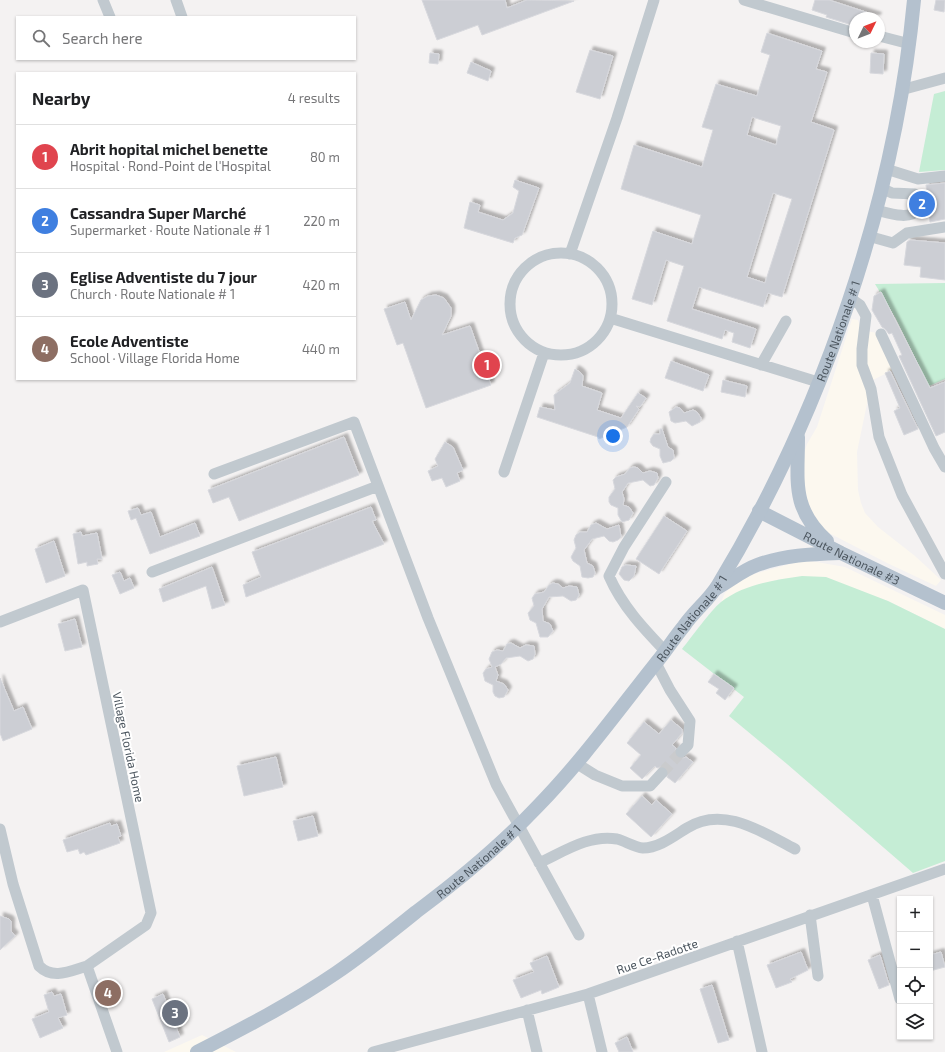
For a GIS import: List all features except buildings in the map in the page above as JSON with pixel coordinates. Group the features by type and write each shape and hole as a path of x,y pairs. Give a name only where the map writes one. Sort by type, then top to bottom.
{"main road":[{"name":"Route Nationale # 1","path":"197,1052 247,1026 336,973 465,875 518,826 588,752 666,652 685,624 716,588 759,511 798,433 850,298 876,210 886,169 910,44 914,0"},
{"path":"798,433 798,488 803,511 817,532 841,553"},
{"name":"Route Nationale #3","path":"759,511 945,604"},
{"path":"716,588 756,565 797,555 841,553"}],"street":[{"path":"103,0 110,16"},
{"path":"176,0 182,16"},
{"path":"570,254 617,118 654,0"},
{"path":"744,0 849,30"},
{"path":"885,38 910,44"},
{"path":"901,90 945,78"},
{"path":"886,169 918,179 945,176"},
{"path":"876,210 900,215 913,214 919,209 919,198 916,194 892,192 881,188"},
{"path":"868,236 893,243 907,233 945,227"},
{"path":"554,254 570,254 586,260 599,271 608,285 610,296 610,318 603,333 591,345 582,350 560,356 544,352 529,344 518,332 511,316 510,299 517,278 524,269 537,258 554,254"},
{"path":"850,298 860,305 866,316 862,349 862,365 871,389 882,444 902,495 945,574"},
{"path":"610,318 818,382"},
{"path":"761,365 786,321"},
{"path":"880,334 945,468"},
{"path":"504,472 544,352"},
{"path":"214,474 354,422 428,618 496,784 580,935"},
{"path":"666,482 624,547 609,576 615,589 635,619 666,652"},
{"path":"152,572 378,486"},
{"name":"Village Florida Home","path":"0,622 83,590 151,912 146,925 87,966 54,975 45,972 39,966 13,884 0,829"},
{"path":"656,663 670,690 690,721 688,745 681,752"},
{"path":"576,763 595,774 622,786 650,786 662,773"},
{"path":"539,863 584,842 603,838 618,839 642,848 658,844 693,824 708,819 730,819 758,829 795,848"},
{"name":"Rue Ce-Radotte","path":"373,1052 588,994 945,869"},
{"path":"872,895 897,988"},
{"path":"810,915 818,976"},
{"path":"737,941 762,1052"},
{"path":"87,966 117,1052"},
{"path":"588,994 602,1052"},
{"path":"527,1010 537,1052"}],"shaded area":[{"path":"852,319 858,320 861,330 877,333 893,370 865,384 868,399 857,452 858,490 861,503 865,513 878,527 915,556 941,580 936,586 829,533 819,526 809,512 801,462 807,444 817,427"},
{"path":"811,561 845,567 945,615 945,629 888,601 862,592 779,579 721,602 725,593 736,583 754,574 797,562"},
{"path":"202,1035 236,1052 164,1052"}],"green space":[{"path":"945,91 945,170 919,172 934,94"},
{"path":"945,283 945,379 929,386 895,317 875,284"},
{"path":"802,576 826,577 888,601 945,629 945,861 913,873 729,716 744,697 682,649 712,611 730,596 760,584"}],"tunnel":[{"path":"662,773 681,752"}],"place":[{"name":"Cassandra Super Marché","path":"922,204"},
{"name":"Abrit hopital michel benette","path":"487,365"},
{"name":"Ecole Adventiste","path":"108,993"},
{"name":"Eglise Adventiste du 7 jour","path":"175,1013"}]}
